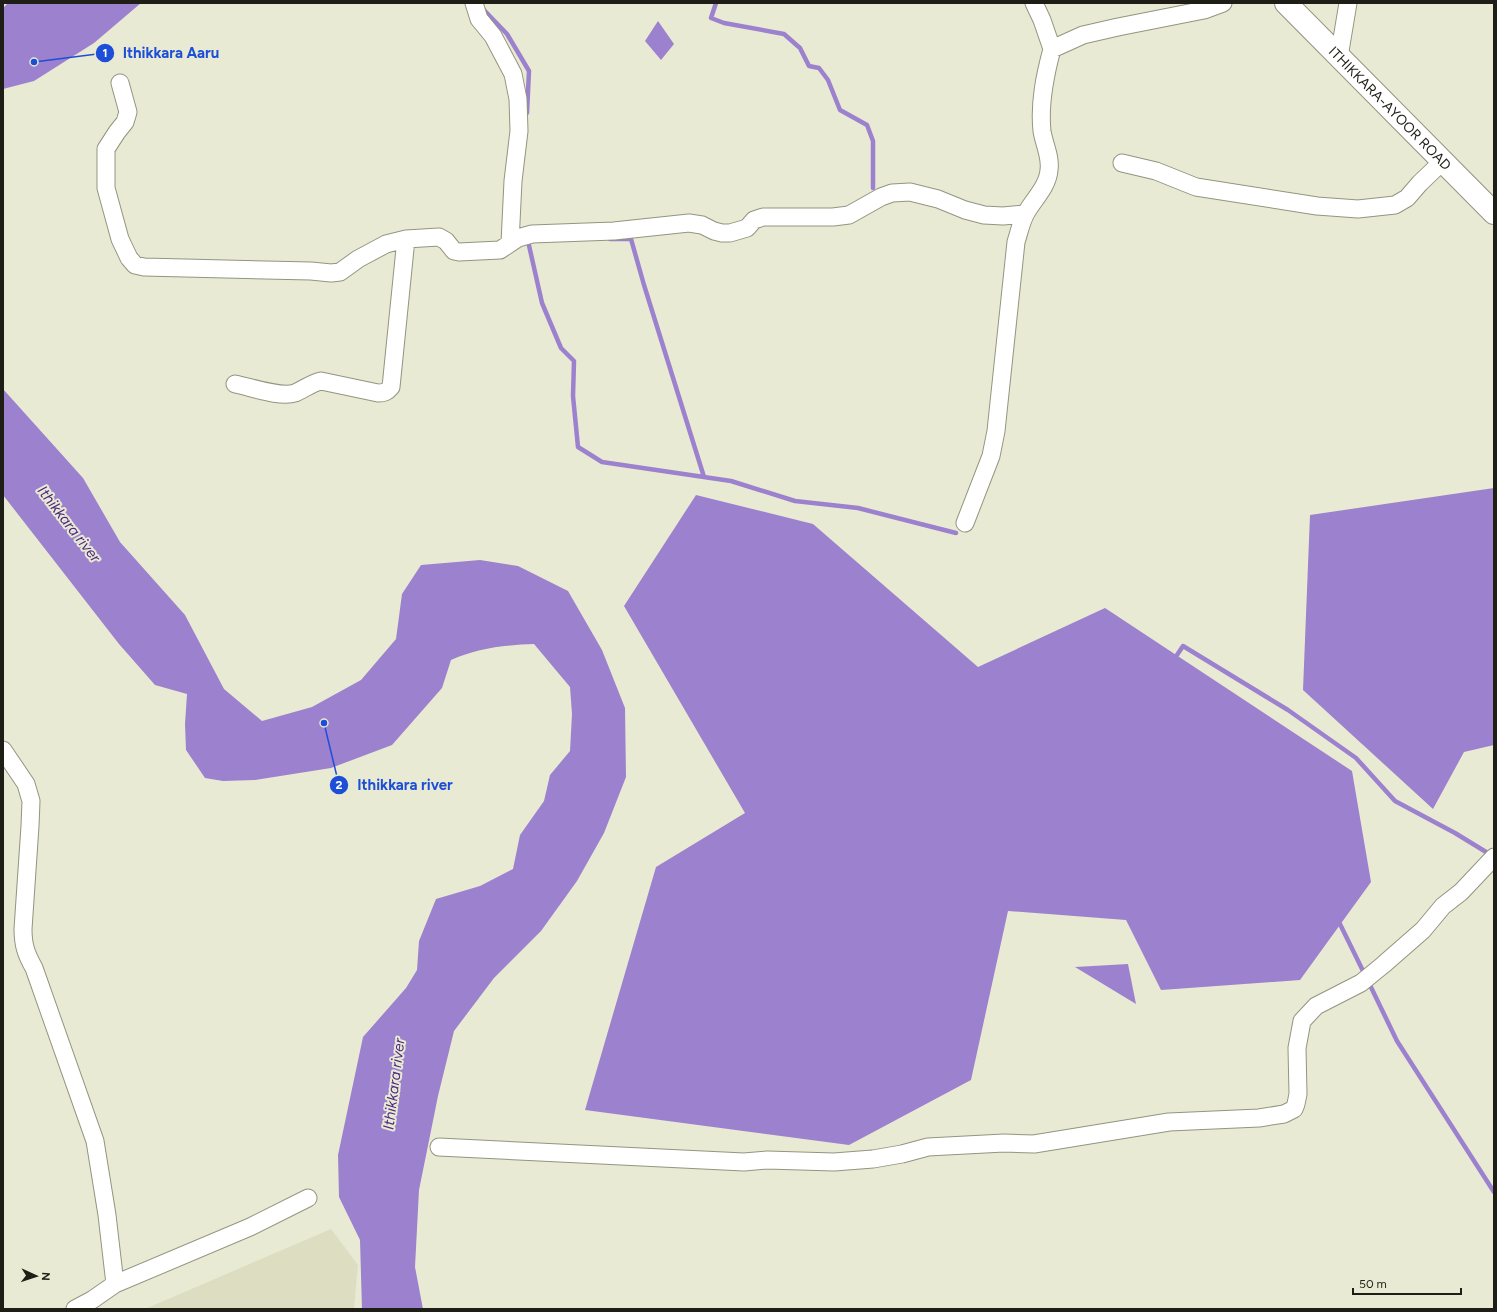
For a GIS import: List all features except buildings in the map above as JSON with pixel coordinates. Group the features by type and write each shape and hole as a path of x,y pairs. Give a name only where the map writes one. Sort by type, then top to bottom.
{"main road":[{"name":"ITHIKKARA-AYOOR ROAD","path":"1286,3 1494,213"}],"street":[{"path":"474,3 479,19 493,36 513,74 518,99 519,132 513,182 510,243"},
{"path":"965,523 991,456 996,431 1016,242 1025,214 1046,182 1049,170 1049,158 1042,130 1042,97 1052,49 1042,20 1034,3"},
{"path":"1052,49 1084,35 1204,10 1223,3"},
{"path":"1339,57 1348,3"},
{"path":"120,83 128,112 125,122 106,149 106,188 120,239 129,258 135,265 144,267 340,272 358,258 386,244 406,239 440,237 446,241 454,251 459,252 500,250 518,238 532,234 614,231 689,223 702,225 714,231 730,233 746,228 754,220 763,217 833,217 849,215 881,197 910,192 938,198 965,210 984,215 1003,216 1025,214"},
{"path":"1122,163 1156,171 1196,187 1257,198 1317,206 1358,209 1395,205 1407,198 1443,161"},
{"path":"235,384 281,394 295,393 322,381 378,393 385,393 388,391 391,387 406,239"},
{"path":"3,750 26,784 31,801 23,945 39,982 95,1141 107,1215 114,1284"},
{"path":"439,1147 744,1162 767,1160 834,1162 873,1159 902,1154 928,1147 1004,1143 1034,1144 1169,1122 1275,1117 1294,1109 1296,1104 1298,1094 1297,1048 1302,1020 1316,1006 1361,983 1383,965 1423,930 1443,906 1461,892 1494,857"},
{"path":"75,1309 92,1300 114,1284 250,1227 308,1198"}],"shaded area":[{"path":"331,1229 358,1265 354,1309 145,1309"}],"water":[{"path":"8,3 141,3 94,43 34,81 3,89 3,8"},
{"path":"658,21 674,44 661,60 645,41"},
{"path":"3,389 83,478 120,542 185,615 224,689 262,721 312,707 361,680 396,639 402,594 421,565 480,560 518,566 568,591 602,650 625,708 626,777 604,833 577,881 541,931 494,978 454,1031 438,1096 419,1190 415,1267 423,1309 362,1309 360,1240 339,1197 338,1155 363,1037 406,988 417,970 419,941 436,899 480,886 513,869 520,835 544,801 550,775 570,751 572,714 570,687 534,644 502,646 481,650 451,660 442,688 392,745 331,768 255,780 223,781 205,778 186,750 185,724 187,694 155,685 119,644 3,495"},
{"path":"1494,488 1494,745 1464,752 1433,809 1303,690 1310,515"},
{"path":"696,495 813,524 978,667 1105,608 1352,771 1371,882 1300,980 1161,990 1126,920 1008,911 971,1080 849,1145 585,1110 656,867 745,813 624,606"},
{"path":"1128,964 1136,1004 1075,967"}],"waterway":[{"path":"716,3 711,18 724,23 784,34 800,48 809,66 819,68 828,80 840,110 867,125 873,141 873,188"},
{"path":"482,8 507,34 529,71 527,113"},
{"path":"610,239 631,239 704,477"},
{"path":"530,241 528,241 542,303 561,348 574,361 573,396 578,447 602,462 731,481 795,501 858,508 956,533"},
{"path":"1173,661 1183,646 1288,710 1356,758 1395,801 1455,833 1491,855"},
{"path":"1338,920 1365,975"},
{"path":"1368,981 1397,1041 1494,1192"}],"place":[{"name":"Ithikkara Aaru","path":"34,62"},
{"name":"Ithikkara river","path":"324,723"}]}
